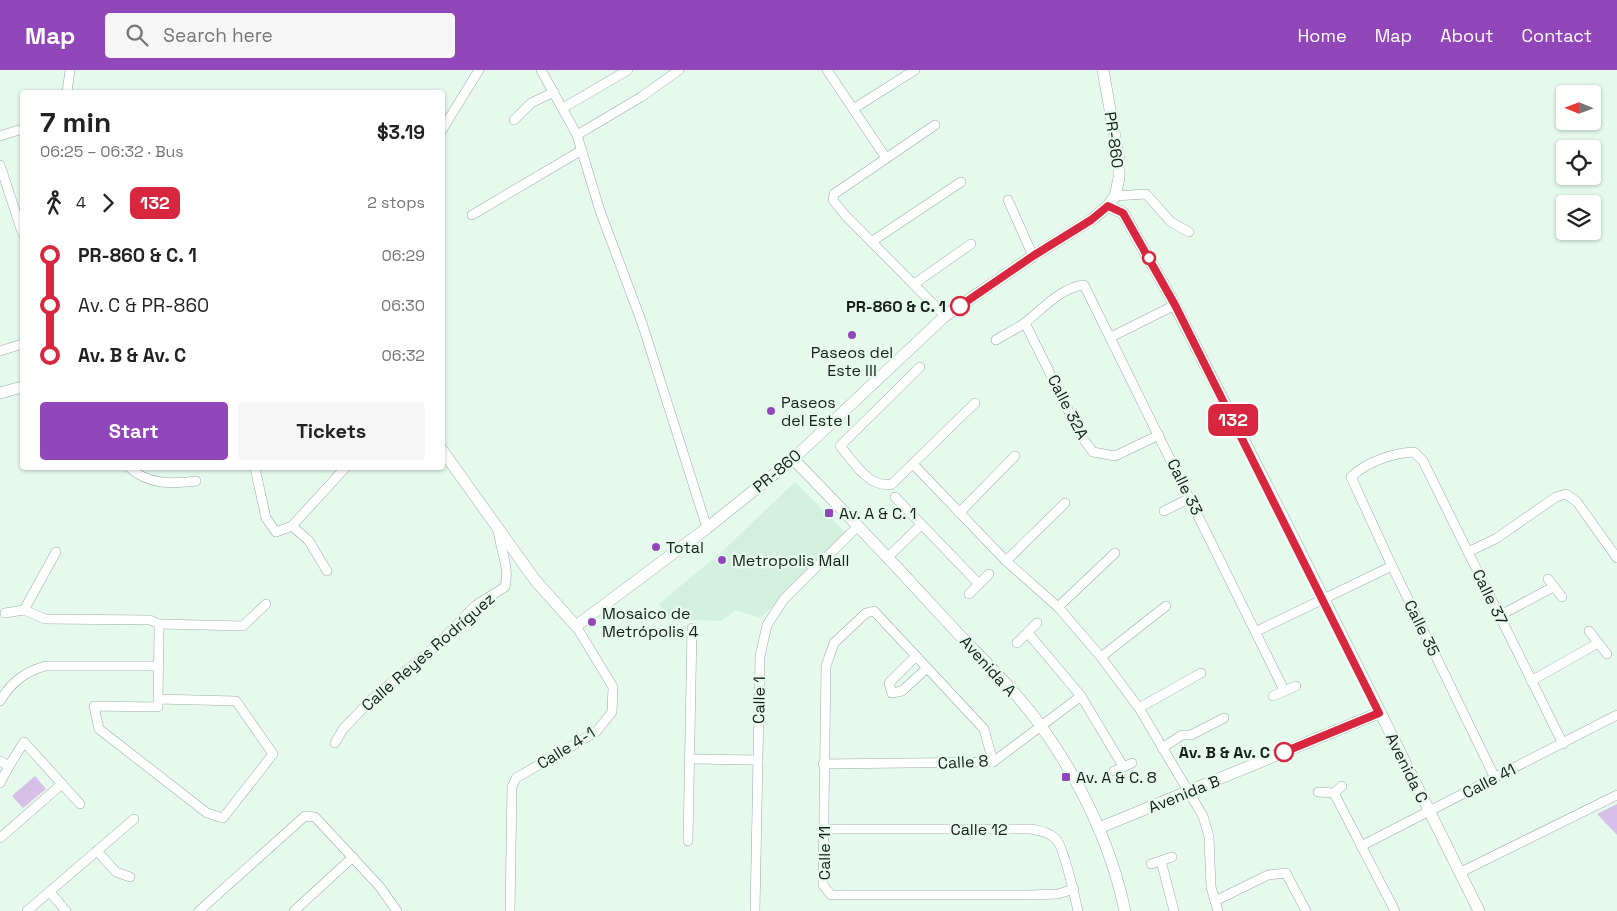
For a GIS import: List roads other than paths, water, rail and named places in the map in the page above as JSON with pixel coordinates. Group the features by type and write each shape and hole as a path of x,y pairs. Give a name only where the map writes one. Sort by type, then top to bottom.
{"street":[{"path":"67,90 70,70"},
{"path":"445,125 479,70"},
{"path":"541,70 577,135 600,211 642,323 707,528"},
{"path":"563,108 628,70"},
{"path":"577,135 641,97 679,70"},
{"path":"827,70 886,158"},
{"path":"853,110 915,70"},
{"name":"PR-860","path":"576,626 707,528 793,459 945,316 1033,256 1091,220 1112,200 1119,178 1119,160 1104,70"},
{"path":"514,120 531,103 554,92"},
{"path":"935,125 834,194 834,200 845,216 945,316"},
{"path":"0,136 20,130"},
{"path":"472,215 582,150"},
{"path":"0,165 20,226"},
{"path":"871,242 961,182"},
{"path":"1112,200 1146,194 1171,222 1189,232"},
{"path":"1008,200 1033,256"},
{"name":"Avenida C","path":"1112,200 1123,213 1175,305 1479,911"},
{"path":"13,203 20,201"},
{"path":"914,284 972,244"},
{"name":"Calle 33","path":"1025,322 1055,299 1076,286 1084,285 1284,690"},
{"path":"1111,338 1175,305"},
{"path":"996,340 1025,322"},
{"name":"Calle 32A","path":"1025,322 1081,436 1093,452 1115,456 1159,435"},
{"path":"0,351 20,345"},
{"path":"920,366 840,446 874,484 884,486 892,484 975,403"},
{"path":"0,393 20,388"},
{"name":"Calle 35","path":"1414,452 1405,452 1361,467 1351,477 1495,778"},
{"name":"Calle 37","path":"1414,452 1423,461 1562,744"},
{"path":"445,454 535,580 576,626"},
{"path":"959,513 1015,456"},
{"name":"Avenida A","path":"793,459 888,557 1041,726 1071,772 1099,828 1120,888 1125,911"},
{"path":"913,464 1006,561 1058,608 1101,657 1140,708 1203,816 1209,837 1211,887 1218,911"},
{"path":"133,470 145,478 161,483 196,481"},
{"path":"255,470 266,518 273,530 280,532 292,526 343,470"},
{"path":"1468,552 1497,538 1556,497 1566,494 1577,502 1617,558"},
{"path":"895,497 979,584"},
{"path":"1164,511 1190,498"},
{"path":"1006,561 1065,503"},
{"path":"888,557 921,525"},
{"path":"292,526 309,541 327,571"},
{"name":"Calle 1","path":"756,911 760,656 768,625 784,599 858,526"},
{"name":"Calle Reyes Rodríguez","path":"335,743 343,729 373,698 436,646 476,605 505,587 508,572 500,545 498,529"},
{"path":"24,610 56,552"},
{"path":"1058,608 1115,553"},
{"path":"1257,632 1392,566"},
{"path":"969,594 989,574"},
{"path":"1548,579 1562,597"},
{"path":"1499,616 1554,587"},
{"path":"4,613 24,610 45,619 150,620 159,624 243,626 266,604"},
{"path":"1101,657 1166,606"},
{"name":"Calle 11","path":"916,656 874,611 870,612 834,643 826,666 823,764 823,885 831,895 1030,895 1058,894 1074,889"},
{"path":"1017,643 1038,623"},
{"path":"158,699 236,701 273,754 223,818 207,812 99,730 94,706 158,707 158,699 158,666 159,624"},
{"name":"Calle 4-1","path":"510,911 512,787 516,778 596,732 612,712 612,687 576,626"},
{"path":"688,841 692,628"},
{"path":"1589,631 1607,654"},
{"path":"1028,633 1081,696 1127,765 1114,771"},
{"path":"1531,681 1598,643"},
{"path":"927,668 902,692 892,693 889,683 916,656 984,730 993,762"},
{"path":"0,701 8,687 18,679 32,670 45,666 158,666"},
{"path":"1140,708 1200,673"},
{"path":"1274,696 1296,686"},
{"name":"Calle 8","path":"823,764 993,762 1081,696"},
{"name":"Avenida B","path":"1099,828 1379,713"},
{"name":"Calle 41","path":"1361,846 1617,715"},
{"path":"1162,748 1182,735 1191,735 1224,718"},
{"path":"0,783 24,742 80,804"},
{"path":"691,759 758,760"},
{"path":"0,762 9,766"},
{"path":"0,838 62,784"},
{"path":"1318,792 1334,793 1342,786"},
{"path":"1334,793 1395,911"},
{"path":"1459,873 1617,795"},
{"path":"198,911 305,816 315,817 380,887 395,910"},
{"path":"27,911 134,820"},
{"name":"Calle 12","path":"824,829 1031,829 1045,831 1058,840 1074,889 1078,911"},
{"path":"97,851 116,872 130,877"},
{"path":"1151,864 1172,857"},
{"path":"294,911 353,858"},
{"path":"1161,861 1174,911"},
{"path":"1215,901 1268,875 1286,873 1306,911"},
{"path":"50,892 66,911"}],"place":[{"name":"PR-860 & C. 1","path":"960,306"},
{"name":"Paseos del Este III","path":"852,335"},
{"name":"Paseos del Este I","path":"771,411"},
{"name":"Av. A & C. 1","path":"829,513"},
{"name":"Total","path":"656,547"},
{"name":"Metropolis Mall","path":"722,560"},
{"name":"Mosaico de Metrópolis 4","path":"592,622"},
{"name":"Av. B & Av. C","path":"1284,752"},
{"name":"Av. A & C. 8","path":"1066,777"}]}
